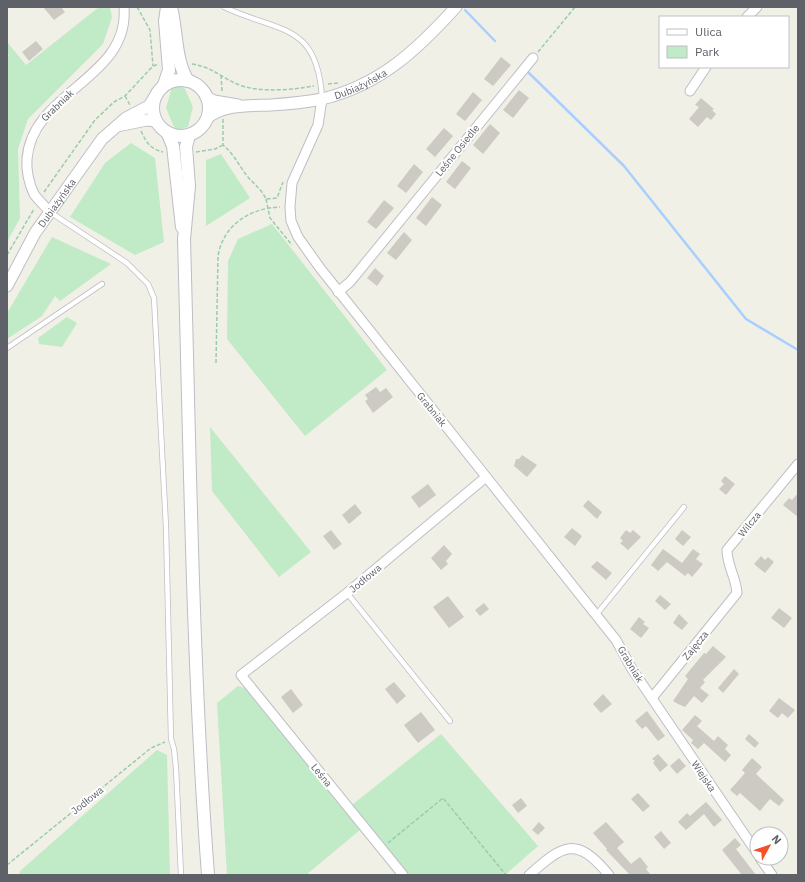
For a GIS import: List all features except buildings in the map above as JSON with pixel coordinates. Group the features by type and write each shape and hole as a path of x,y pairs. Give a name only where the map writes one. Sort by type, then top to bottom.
{"main road":[{"path":"167,7 165,28 169,70 164,85 154,98 152,110 156,121 167,132 173,146 178,182 179,215 184,239"},
{"path":"167,132 178,136 189,134 203,125 207,118 209,108 206,97 201,89 188,81 184,75 180,61 172,7"},
{"path":"164,85 178,80 188,81"},
{"path":"189,134 186,147 189,186 184,239 196,677 200,765 208,875"}],"street":[{"name":"Grabniak","path":"50,212 35,194 26,165 32,134 44,116 98,69 117,46 122,31 124,7"},
{"name":"Dubiażyńska","path":"206,97 223,106 272,105 322,99 359,86 377,77 411,54 456,7"},
{"path":"748,16 756,7"},
{"name":"Leśne Osiedle","path":"338,292 350,282 533,58"},
{"path":"690,91 705,68"},
{"name":"Dubiażyńska","path":"7,286 35,233 102,139 134,113 146,108 154,98"},
{"name":"Grabniak","path":"322,99 318,125 292,183 290,207 291,221 307,252 616,640 632,669 652,698"},
{"path":"207,118 223,106"},
{"name":"Dubiażyńska","path":"117,126 147,120 156,121"},
{"name":"Wilcza","path":"737,593 735,580 727,560 727,550 798,464"},
{"name":"Jodłowa","path":"241,675 347,593 486,477"},
{"name":"Zajęcza","path":"652,698 737,593"},
{"name":"Leśna","path":"241,675 403,875"},
{"name":"Wiejska","path":"652,698 749,841"},
{"path":"529,875 551,856 569,848 586,852 596,860 609,875"},
{"path":"766,866 772,875"}],"lane":[{"path":"224,7 294,34 305,43 320,75 322,99"},
{"path":"50,212 127,263 148,284 154,298 166,527 171,739 174,749 176,768 181,875"},
{"path":"7,348 102,284"},
{"path":"596,615 684,507"},
{"path":"347,593 450,721"}],"path":[{"path":"137,7 150,30 153,66"},
{"path":"533,58 575,7"},
{"path":"221,75 223,145 231,152 263,194 266,199 266,208 270,218 282,235 297,250 307,252"},
{"path":"266,199 277,198 284,178"},
{"path":"216,363 218,256 220,243 231,226 249,214 266,208 290,207"},
{"name":"Jodłowa","path":"7,865 151,748 171,739"},
{"path":"381,848 443,798 506,875"}],"green space":[{"path":"99,7 110,7 112,17 103,44 28,119 18,149 20,218 7,242 7,57 9,55 7,53 7,42 26,65"},
{"path":"180,85 185,89 193,107 188,127 177,130 175,129 166,108 172,87"},
{"path":"131,143 155,158 164,242 135,255 70,217 105,163"},
{"path":"221,154 250,198 206,226 206,160"},
{"path":"272,224 387,370 305,436 227,339 228,261 238,239"},
{"path":"52,237 111,264 60,301 55,296 42,316 7,339 7,313"},
{"path":"67,317 77,323 62,347 39,344 38,338"},
{"path":"210,427 311,552 279,577 212,491"},
{"path":"238,686 248,689 360,830 306,875 227,875 217,703"},
{"path":"441,734 538,846 505,875 408,875 352,805"},
{"path":"157,750 167,755 170,875 21,875 19,872"}],"waterway":[{"path":"465,10 495,41"},
{"path":"529,73 624,166 746,319 798,350"}]}
